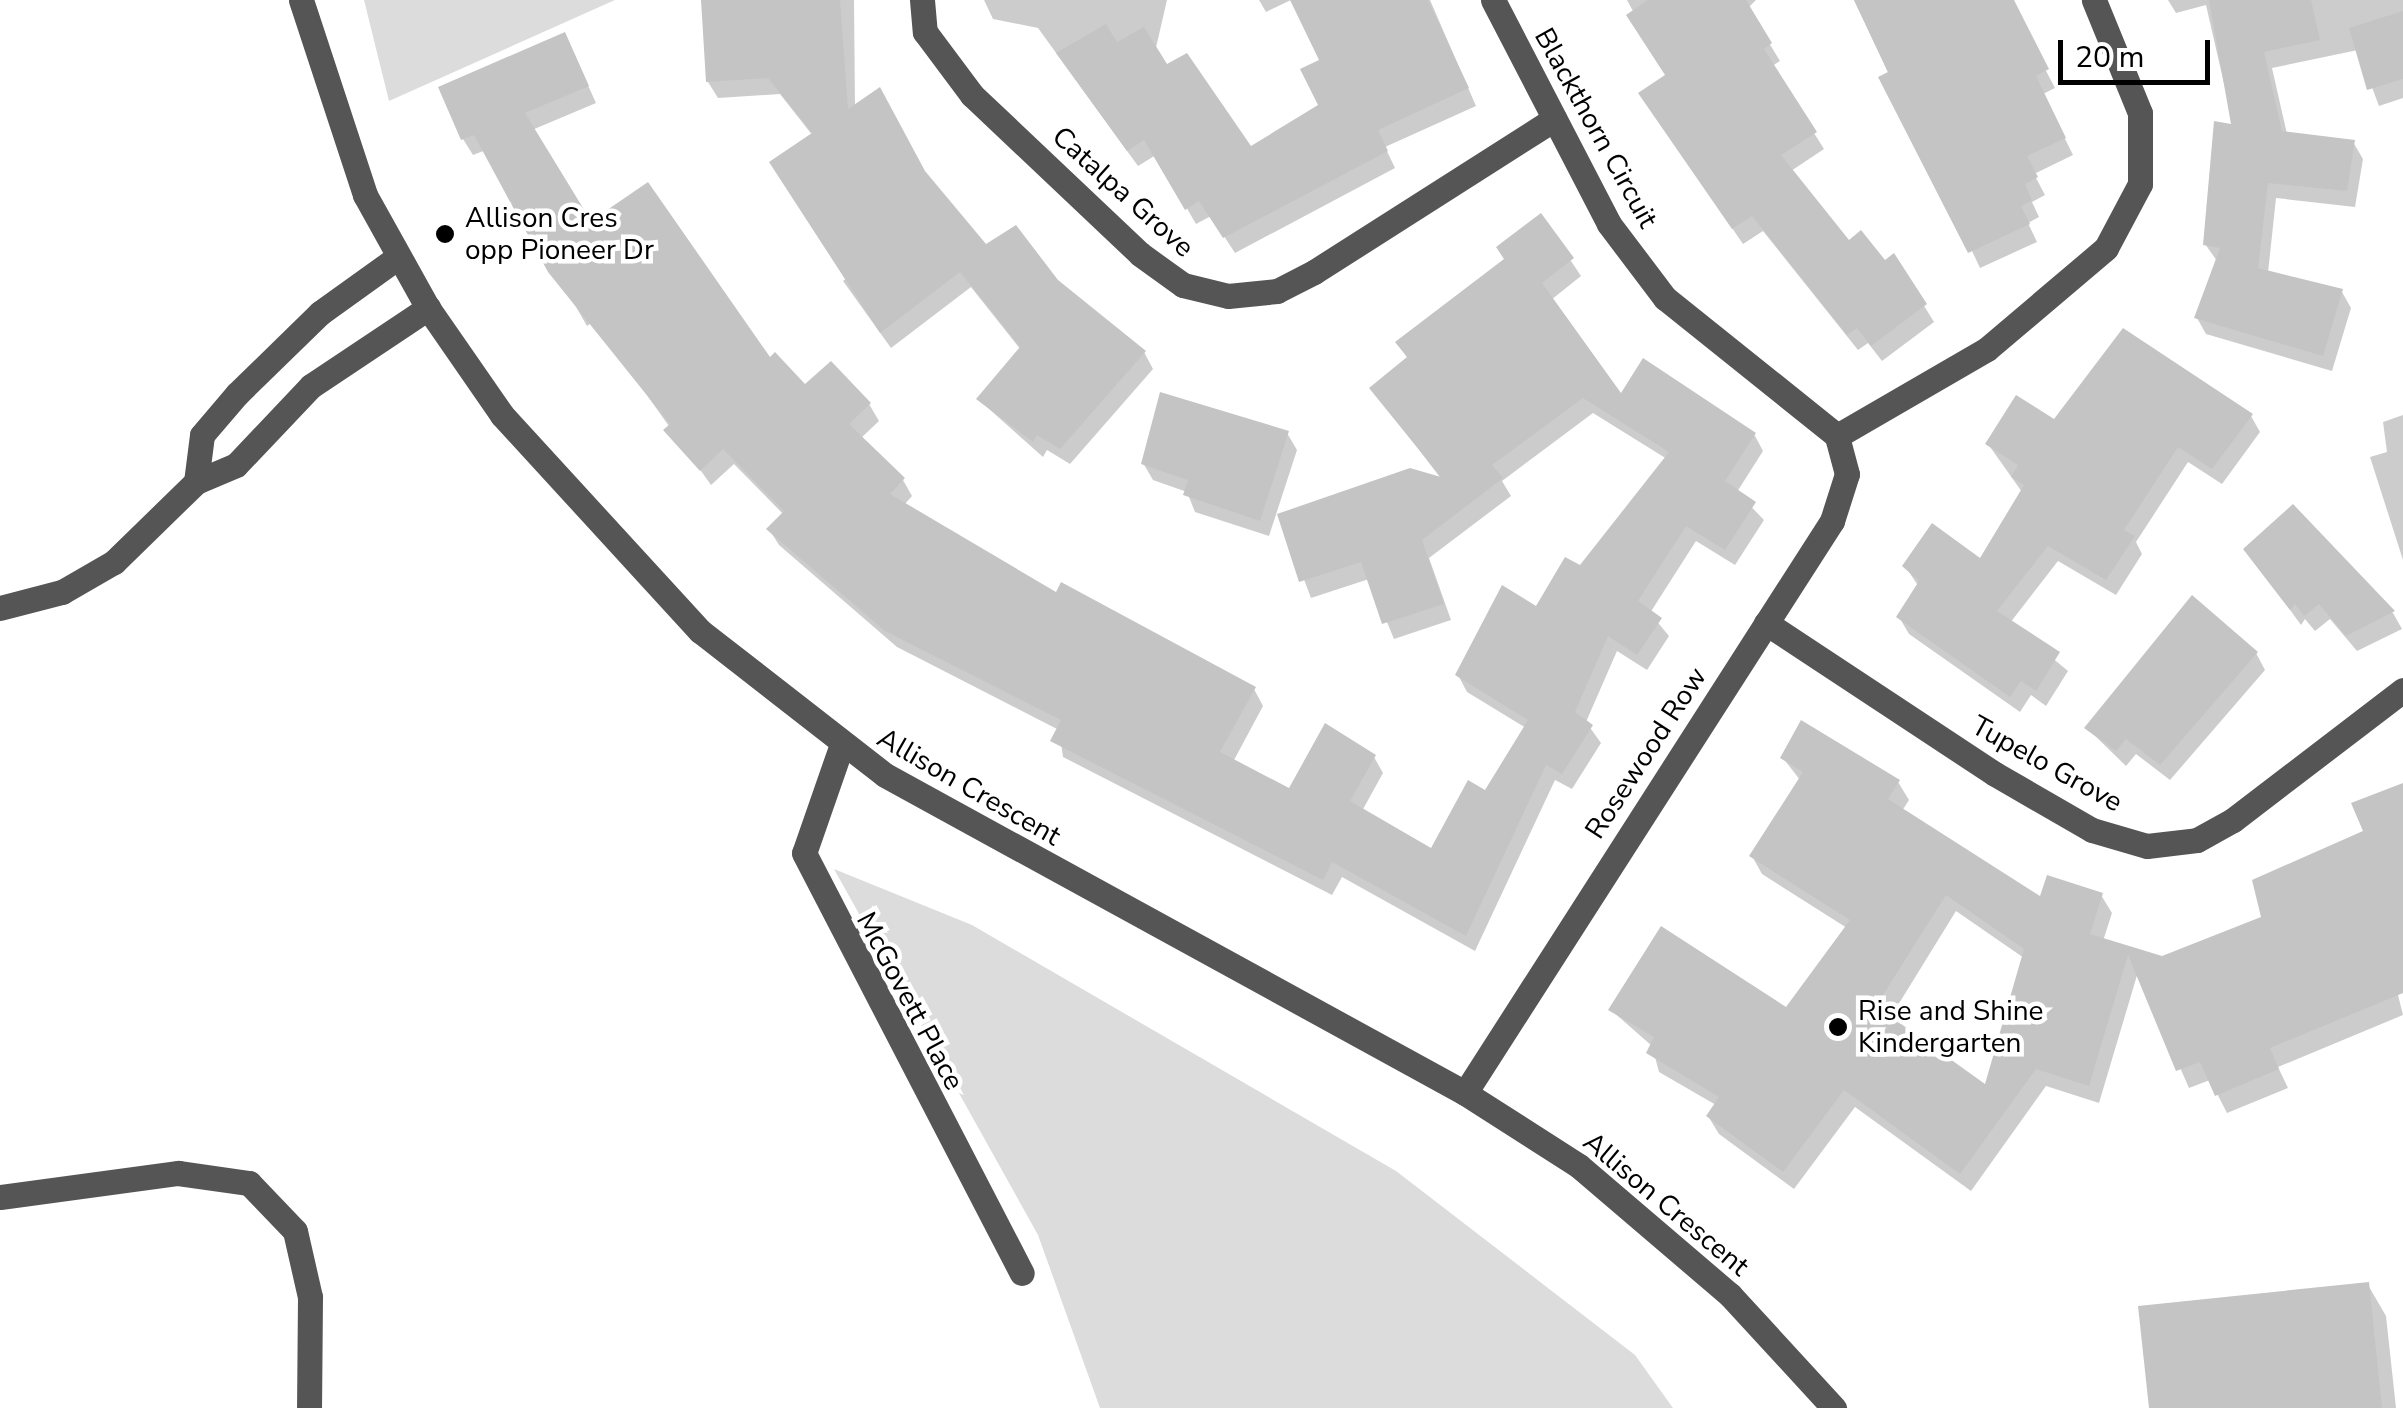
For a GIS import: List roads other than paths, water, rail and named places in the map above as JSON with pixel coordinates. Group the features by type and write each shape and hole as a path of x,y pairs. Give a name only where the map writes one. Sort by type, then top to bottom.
{"street":[{"name":"Allison Crescent","path":"302,0 365,195 398,257 428,308 502,414 637,570 841,746 1465,1093 1579,1166 1676,1244 1834,1408"},
{"name":"Catalpa Grove","path":"922,0 925,32 972,95 1140,254 1183,285 1228,296 1277,292 1314,272 1554,119"},
{"name":"Blackthorn Circuit","path":"1493,0 1609,224 1665,298 1836,436"},
{"path":"1836,436 1987,349 2106,248 2140,184 2140,113 2137,86 2094,0"},
{"path":"196,482 202,435 237,394 320,312 398,257"},
{"path":"0,608 62,592 114,562 196,482 236,464 311,386 428,308"},
{"name":"Rosewood Row","path":"1465,1093 1832,522 1847,474 1836,436"},
{"name":"Tupelo Grove","path":"1766,623 1995,774 2092,830 2147,846 2197,840 2233,820 2403,690"},
{"name":"McGovett Place","path":"841,746 804,853 1022,1274"},
{"path":"0,1196 178,1172 249,1184 295,1231 310,1298 309,1408"}],"place":[{"name":"Allison Cres opp Pioneer Dr","path":"445,234"},
{"name":"Rise and Shine Kindergarten","path":"1838,1027"}]}
